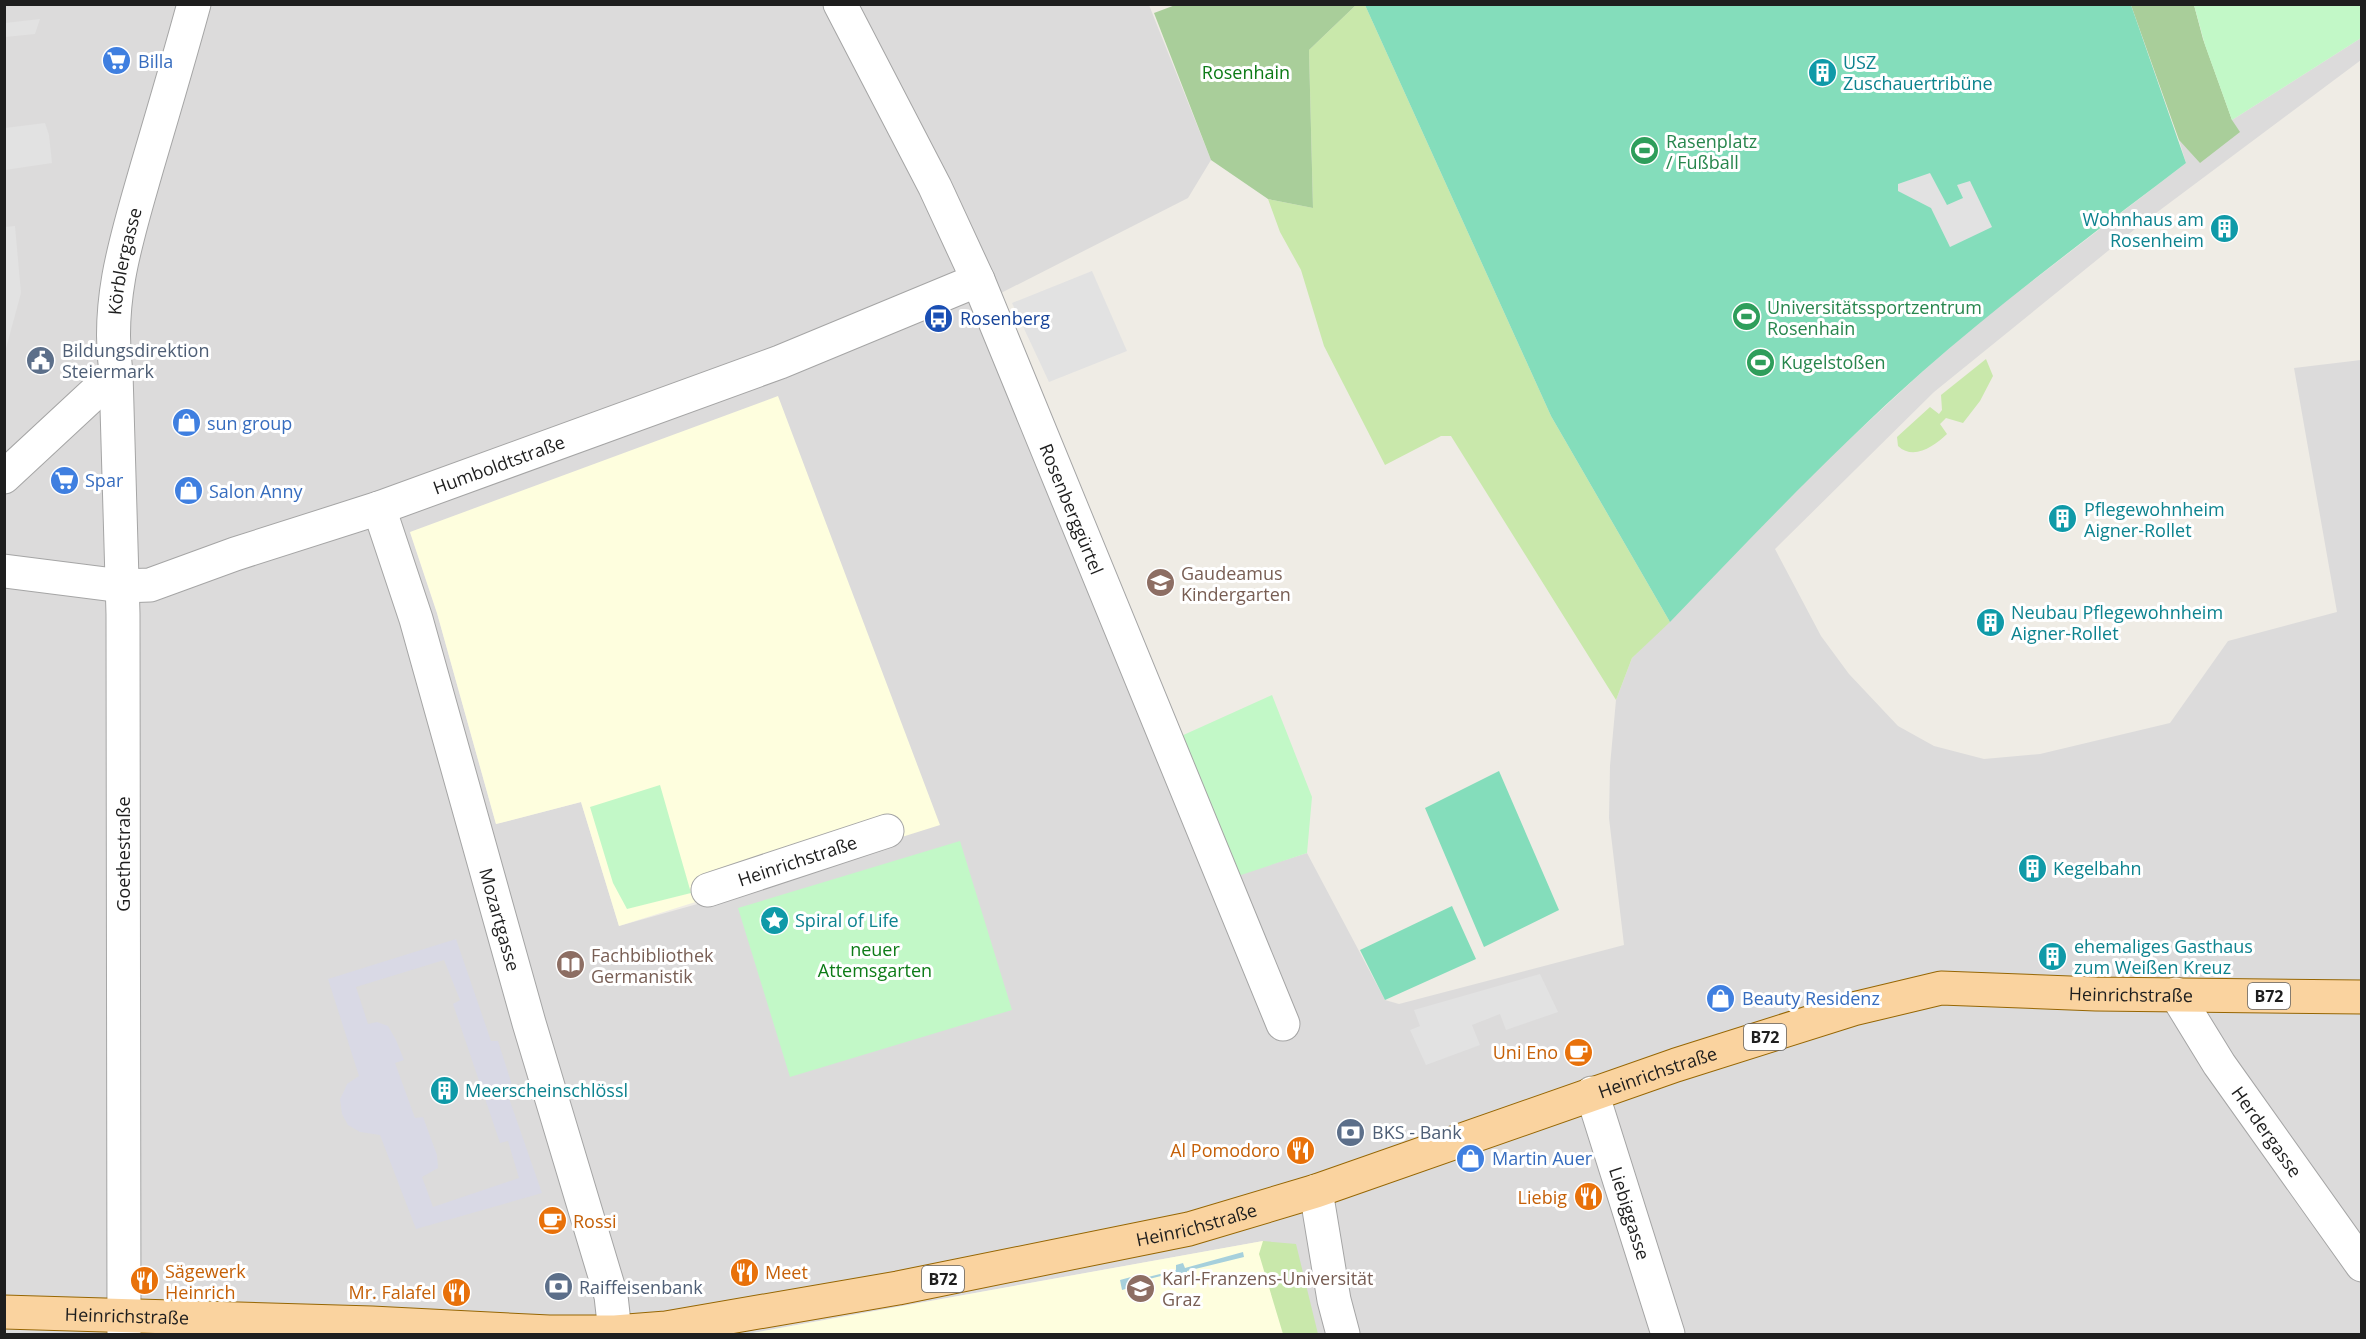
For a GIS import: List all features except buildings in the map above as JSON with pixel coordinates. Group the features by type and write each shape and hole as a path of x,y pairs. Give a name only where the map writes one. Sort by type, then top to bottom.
{"main road":[{"name":"Heinrichstraße","path":"4,1312 124,1325 615,1332 666,1328 910,1286 1189,1229 1316,1191 1592,1093 1853,1009 1941,988 2361,997"}],"street":[{"name":"Körblergasse","path":"116,373 111,339 112,313 122,260 194,4"},
{"name":"Rosenberggürtel","path":"840,4 935,187 978,280 1283,1024"},
{"name":"Humboldtstraße","path":"4,571 122,586 150,585 235,554 379,508 780,362 978,280"},
{"path":"4,477 116,373"},
{"name":"Goethestraße","path":"116,373 122,586 124,1325"},
{"name":"Mozartgasse","path":"379,508 422,637 529,1023 611,1296 615,1332"},
{"name":"Heinrichstraße","path":"708,890 887,831"},
{"name":"Herdergasse","path":"2176,994 2219,1064 2361,1266"},
{"name":"Liebiggasse","path":"1592,1093 1668,1335"},
{"path":"1316,1191 1334,1300 1343,1335"}],"shaded area":[{"path":"5,5 1149,5 1211,160 1188,198 1001,293 1235,876 1307,853 1385,1000 1399,1004 1624,945 1609,818 1610,766 1616,700 1632,658 1826,461 1921,373 1984,318 2186,163 2179,140 2200,162 2232,120 2361,38 2361,60 2140,225 1934,392 1775,549 1821,636 1849,674 1898,726 1934,746 1984,759 2040,754 2170,723 2228,641 2337,612 2294,368 2361,360 2361,1334 1292,1334 1263,1241 747,1334 5,1334","holes":["410,532 701,903 619,926 581,802 496,824 437,613"]},
{"path":"40,19 35,34 5,37 5,23"},
{"path":"45,123 49,135 52,163 5,170 5,128"},
{"path":"1930,173 1947,205 1963,198 1957,185 1970,181 1992,227 1950,247 1931,208 1898,191 1898,184"},
{"path":"15,226 21,293 5,352 5,227"},
{"path":"1092,271 1127,351 1049,382 1012,303"},
{"path":"778,396 940,825 619,926 581,802 496,824 437,613 410,532"},
{"path":"456,939 491,1041 498,1041 512,1085 505,1087 542,1193 416,1229 380,1135 360,1132 348,1125 342,1114 340,1099 347,1084 359,1076 328,979","holes":["444,960 460,1000 453,1004 500,1143 508,1141 519,1178 433,1207 422,1177 438,1168 437,1155 423,1117 415,1118 395,1063 404,1060 388,1026 377,1022 368,1024 356,987"]},
{"path":"1540,974 1558,1012 1506,1030 1500,1014 1472,1025 1480,1045 1426,1065 1410,1030 1420,1026 1414,1010"},
{"name":"Karl-Franzens-Universität Graz","path":"1263,1241 1292,1334 747,1334"}],"green space":[{"name":"Rosenhain","path":"1178,4 1356,5 1309,50 1313,208 1268,199 1211,160 1154,13"},
{"path":"1356,5 1365,5 1551,416 1670,622 1632,658 1616,700 1451,436 1441,436 1385,465 1324,346 1301,270 1280,232 1268,199 1313,208 1309,50"},
{"name":"Universitätssportzentrum Rosenhain","path":"1365,5 2131,5 2186,163 2019,291 1922,372 1825,463 1670,622 1551,416"},
{"path":"2131,5 2194,5 2203,39 2232,120 2240,132 2200,163 2179,140"},
{"path":"2194,5 2361,5 2361,38 2232,120 2205,45"},
{"path":"1986,359 1993,376 1980,401 1963,423 1946,418 1940,424 1947,434 1924,450 1911,452 1898,446 1897,437 1930,407 1939,414 1942,410 1941,395"},
{"path":"1272,695 1312,797 1307,853 1235,877 1179,737"},
{"path":"1499,771 1559,910 1484,947 1425,808"},
{"path":"660,785 691,893 627,909 613,883 590,807"},
{"name":"neuer Attemsgarten","path":"960,841 1012,1010 790,1077 738,908"},
{"path":"1452,906 1476,959 1385,1000 1360,950"},
{"path":"1263,1241 1296,1244 1318,1334 1283,1334 1259,1254"}],"water":[{"path":"1243,1252 1244,1257 1187,1271 1187,1274 1179,1276 1177,1272 1133,1283 1133,1287 1122,1290 1120,1280 1131,1277 1132,1281 1176,1270 1176,1265 1183,1263 1185,1268"}],"place":[{"name":"Billa","path":"117,61"},
{"name":"USZ Zuschauertribüne","path":"1822,72"},
{"name":"Rasenplatz / Fußball","path":"1645,151"},
{"name":"Wohnhaus am Rosenheim","path":"2225,229"},
{"name":"Universitätssportzentrum Rosenhain","path":"1746,317"},
{"name":"Rosenberg","path":"939,318"},
{"name":"Bildungsdirektion Steiermark","path":"41,360"},
{"name":"Kugelstoßen","path":"1760,362"},
{"name":"sun group","path":"186,423"},
{"name":"Spar","path":"64,480"},
{"name":"Salon Anny","path":"188,491"},
{"name":"Pflegewohnheim Aigner-Rollet","path":"2063,519"},
{"name":"Gaudeamus Kindergarten","path":"1160,583"},
{"name":"Neubau Pflegewohnheim Aigner-Rollet","path":"1990,622"},
{"name":"Kegelbahn","path":"2032,868"},
{"name":"Spiral of Life","path":"774,920"},
{"name":"ehemaliges Gasthaus zum Weißen Kreuz","path":"2053,956"},
{"name":"Fachbibliothek Germanistik","path":"570,965"},
{"name":"Beauty Residenz","path":"1721,998"},
{"name":"Uni Eno","path":"1579,1052"},
{"name":"Meerscheinschlössl","path":"444,1090"},
{"name":"BKS - Bank","path":"1351,1132"},
{"name":"Al Pomodoro","path":"1301,1150"},
{"name":"Martin Auer","path":"1471,1158"},
{"name":"Liebig","path":"1588,1197"},
{"name":"Rossi","path":"552,1221"},
{"name":"Meet","path":"744,1272"},
{"name":"Sägewerk Heinrich","path":"144,1281"},
{"name":"Raiffeisenbank","path":"558,1287"},
{"name":"Karl-Franzens-Universität Graz","path":"1141,1288"},
{"name":"Mr. Falafel","path":"457,1292"}]}
